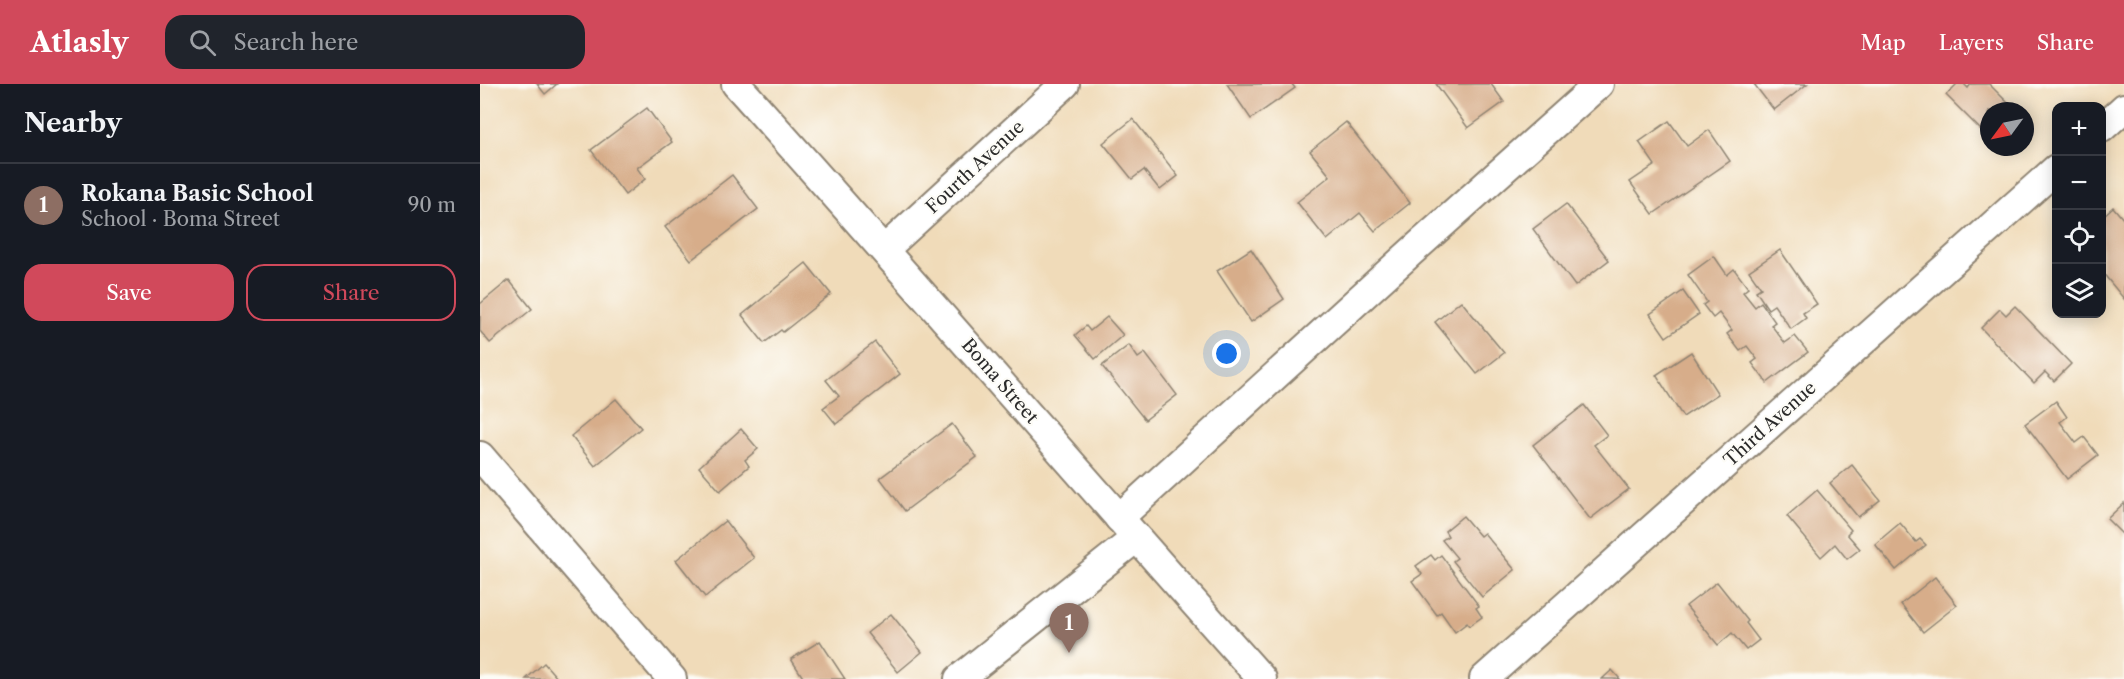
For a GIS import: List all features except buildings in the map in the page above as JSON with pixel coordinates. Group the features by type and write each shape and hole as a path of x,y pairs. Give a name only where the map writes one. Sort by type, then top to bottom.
{"street":[{"name":"Boma Street","path":"736,84 885,249 1127,528 1262,679"},
{"name":"Fourth Avenue","path":"885,249 1065,84"},
{"path":"959,679 1127,528 1410,253 1599,84"},
{"path":"2106,125 2124,108"},
{"name":"Third Avenue","path":"1484,679 2052,173"},
{"path":"480,456 672,679"}],"place":[{"name":"Rokana Basic School","path":"1069,653"}]}
